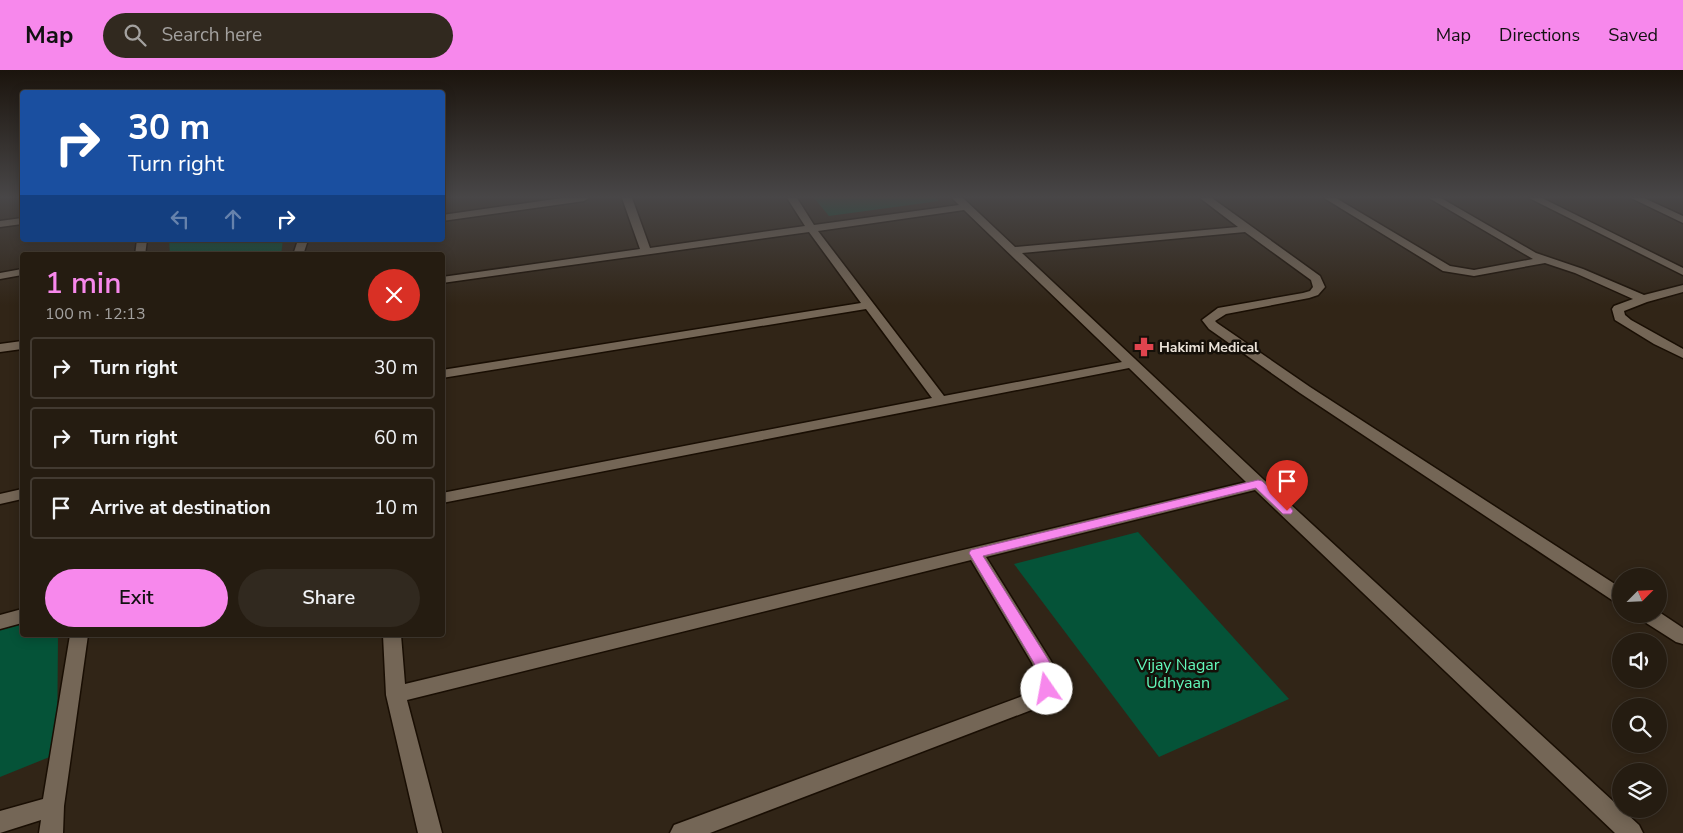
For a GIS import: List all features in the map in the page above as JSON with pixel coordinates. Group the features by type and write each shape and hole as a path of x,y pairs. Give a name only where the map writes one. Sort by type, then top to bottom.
{"street":[{"path":"640,234 646,252"},
{"path":"445,280 772,234"},
{"path":"815,234 941,401"},
{"path":"994,234 1258,484 1632,833"},
{"path":"1012,251 1196,234"},
{"path":"1252,234 1316,278 1320,287 1314,293 1305,296 1222,311 1208,320 1213,326 1304,390 1612,591"},
{"path":"1388,234 1447,269 1474,273 1545,260"},
{"path":"1495,234 1532,255 1579,271 1643,299"},
{"path":"1606,234 1683,272"},
{"path":"0,276 20,272"},
{"path":"1683,288 1643,299 1618,309 1619,317 1652,339 1683,354"},
{"path":"445,374 868,305"},
{"path":"0,348 20,345"},
{"path":"445,497 1131,364"},
{"path":"396,695 1258,484"},
{"path":"0,499 20,494"},
{"path":"682,833 1027,703 1047,689 1047,677 1041,661 975,553"},
{"path":"0,622 20,617"},
{"path":"1661,623 1683,637"},
{"path":"51,833 53,806 79,637"},
{"path":"392,637 396,695 430,833"},
{"path":"0,822 53,806"}],"green space":[{"path":"169,242 283,242 281,252 170,252"},
{"name":"Vijay Nagar Udhyaan","path":"1138,532 1289,699 1159,757 1014,564"},
{"path":"20,619 20,637 58,637 57,754 0,777 0,625"}],"place":[{"name":"Hakimi Medical","path":"1144,347"}],"route":[{"path":"1047,689 1047,677 1041,661 975,553 1258,484 1287,511"}]}
